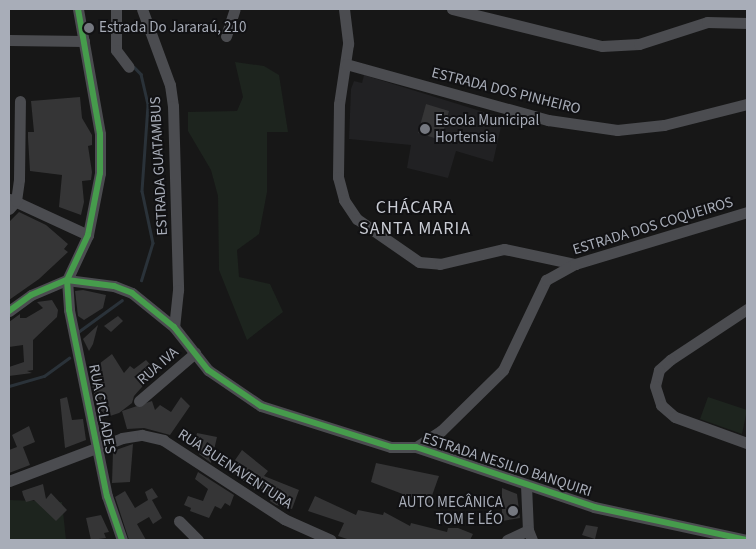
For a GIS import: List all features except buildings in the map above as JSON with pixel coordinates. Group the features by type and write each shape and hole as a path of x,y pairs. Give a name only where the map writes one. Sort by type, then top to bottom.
{"street":[{"path":"9,311 31,296 67,280 88,235 100,173 100,134 78,9"},
{"path":"116,9 116,50 129,67"},
{"name":"ESTRADA GUATAMBUS","path":"142,9 170,85 173,106 178,281 174,327"},
{"path":"226,36 235,9"},
{"path":"344,9 346,64 339,104 338,177 344,200 357,219 419,262 440,264 504,249 575,264"},
{"path":"452,9 602,46 639,44 707,22 747,23"},
{"path":"9,40 84,41"},
{"name":"ESTRADA DOS PINHEIRO","path":"346,64 548,120 616,130 664,125 747,104"},
{"path":"20,101 21,152 11,202 88,235"},
{"name":"ESTRADA DOS COQUEIROS","path":"416,447 442,431 503,370 546,280 575,264 747,212"},
{"name":"ESTRADA NESILIO BANQUIRI","path":"67,280 114,286 132,293 174,327 195,353 228,387 261,406 391,447 416,447 526,486 603,509 747,540"},
{"name":"RUA CICLADES","path":"67,280 97,447 122,540"},
{"path":"747,309 670,360 659,370 655,386 661,405 675,417 747,443"},
{"name":"RUA IVA","path":"139,401 195,353"},
{"name":"RUA BUENAVENTURA","path":"9,481 97,447 142,435 163,440 284,519 331,540"},
{"path":"507,540 530,535 526,486"},
{"path":"179,521 198,540"}],"shaded area":[{"path":"235,62 264,66 279,75 288,132 267,132 267,192 259,234 237,250 239,277 270,284 283,312 247,340 219,270 218,196 211,170 188,131 188,112 237,111 243,97"},
{"name":"Escola Municipal Hortensia","path":"364,75 503,118 493,162 456,151 448,178 407,168 411,145 349,139 351,89 354,81 362,83"},
{"path":"708,397 747,410 742,434 700,419"},
{"path":"9,500 62,502 66,540 9,540"}],"waterway":[{"path":"134,67 141,74 148,105 142,191 153,243 142,280"},
{"path":"78,332 122,300"},
{"path":"9,386 44,376 69,358"}],"cycle path":[{"path":"78,9 100,134 100,173 88,235 67,280 69,310 107,496 122,540"},
{"path":"9,311 31,295 67,280 114,286 132,293 174,327 208,370 261,406 391,447 416,447 594,507 747,540"}],"place":[{"name":"Estrada Do Jararaú, 210","path":"89,28"},
{"name":"Escola Municipal Hortensia","path":"425,129"},
{"name":"AUTO MECÂNICA TOM E LÉO","path":"513,511"}],"district":[{"name":"CHÁCARA SANTA MARIA","path":"415,219"}]}
